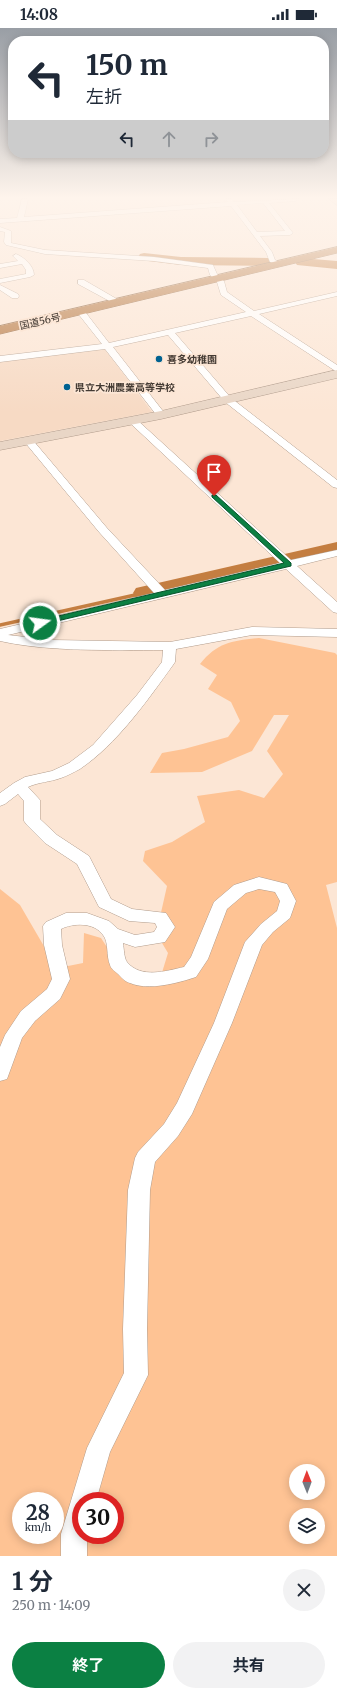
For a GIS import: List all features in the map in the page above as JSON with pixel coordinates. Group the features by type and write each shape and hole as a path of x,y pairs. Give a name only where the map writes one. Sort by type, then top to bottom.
{"highway":[{"name":"国道56号","path":"0,330 251,270"}],"street":[{"path":"0,281 30,275 30,270"},
{"path":"213,270 217,279 220,281 224,293 228,297 337,369"},
{"path":"81,282 118,302"},
{"path":"0,287 15,296"},
{"path":"0,359 107,346 337,294"},
{"path":"80,311 161,415"},
{"path":"170,332 228,400 337,485"},
{"path":"0,446 161,415 337,374"},
{"path":"133,420 337,609"},
{"path":"28,440 103,530 159,590"},
{"path":"0,633 159,590 286,561 337,553"},
{"path":"0,637 13,640 52,644 170,646 252,631 337,633"},
{"path":"0,802 19,786 30,780 56,775 74,766 98,748 142,698 168,662 170,646"},
{"path":"0,1073 14,1035 28,1016 54,994 61,979 53,945 52,926 66,919 87,919 103,925 112,933 135,940 159,938 166,927 160,917 129,915 106,903 83,860 51,838 32,821 32,800 19,786"},
{"path":"86,1492 99,1448 136,1375 135,1329 139,1190 146,1158 171,1130 185,1108 223,1023 254,942 266,928 284,914 288,901 281,888 259,883 240,889 220,906 199,959 190,972 160,979 134,978 118,964 112,933"},
{"path":"74,1544 74,1556"}],"shaded area":[{"name":"県立大洲農業高等学校","path":"104,348 152,412 0,441 0,360"},
{"path":"259,638 335,653 337,655 337,882 326,885 337,928 337,1556 0,1556 0,889 20,905 45,948 55,991 58,968 83,963 84,933 101,938 118,964 160,979 168,953 159,938 160,917 167,886 143,861 145,851 172,842 205,822 197,796 239,790 264,798 283,774 267,751 289,715 274,715 252,751 202,772 150,773 162,753 184,749 228,737 240,721 231,702 208,689 217,675 200,664 219,647 233,642"}],"waterway":[{"path":"144,593 337,548"},
{"path":"0,625 144,593"}],"place":[{"name":"喜多幼稚園","path":"159,359"},
{"name":"県立大洲農業高等学校","path":"67,387"}],"route":[{"path":"40,623 289,564 214,496"}]}
